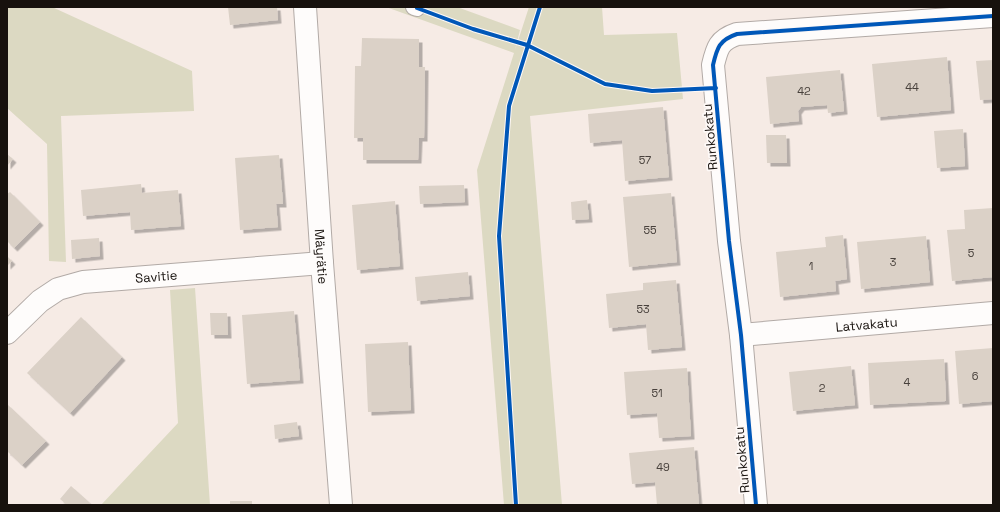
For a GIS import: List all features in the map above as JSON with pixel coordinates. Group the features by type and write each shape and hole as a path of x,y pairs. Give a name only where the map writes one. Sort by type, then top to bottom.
{"street":[{"name":"Mäyrätie","path":"305,7 322,262 342,505"},
{"name":"Runkokatu","path":"756,505 741,335 729,241 713,65 716,54 721,44 727,38 737,34 993,16"},
{"name":"Savitie","path":"7,333 40,301 58,289 77,284 322,262"},
{"name":"Latvakatu","path":"741,335 993,312"}],"shaded area":[{"path":"7,7 52,7 192,71 194,111 61,116 66,262 49,261 47,144 7,108"},
{"path":"386,7 457,7 520,30 515,50 529,7 602,7 604,35 677,33 683,99 530,116 562,505 504,505 477,170 514,53"},
{"path":"195,288 210,505 101,505 178,423 170,290"}],"building":[{"path":"228,7 277,7 278,20 230,25"},
{"path":"362,38 419,39 419,67 425,67 424,138 419,138 418,160 363,160 363,138 354,138 355,66 361,66"},
{"path":"947,57 951,110 877,117 872,64"},
{"path":"993,60 993,99 980,100 976,61"},
{"path":"840,70 844,111 828,113 827,105 801,107 798,111 799,121 770,124 766,77"},
{"path":"663,107 669,177 625,181 622,140 590,143 588,114"},
{"path":"963,129 965,166 937,168 934,131"},
{"path":"766,135 786,135 787,163 767,163"},
{"path":"7,154 13,159 7,166"},
{"path":"279,155 283,204 276,204 278,227 240,230 235,158"},
{"path":"141,184 142,193 178,190 181,226 131,230 130,212 83,216 81,190"},
{"path":"464,185 465,202 420,204 419,186"},
{"path":"10,192 40,222 14,248 7,241 7,194"},
{"path":"671,193 677,262 629,267 623,197"},
{"path":"587,200 589,219 572,220 571,202"},
{"path":"395,201 400,266 357,270 352,205"},
{"path":"993,208 993,277 952,281 947,230 965,229 964,210"},
{"path":"843,235 847,279 835,281 836,291 780,297 776,252 826,247 825,237"},
{"path":"926,236 930,282 861,289 857,242"},
{"path":"99,238 100,256 72,259 71,240"},
{"path":"7,256 12,261 7,266"},
{"path":"468,272 470,296 417,301 415,277"},
{"path":"676,280 682,347 648,350 646,324 609,328 606,294 643,290 643,283"},
{"path":"294,311 300,380 247,384 242,315"},
{"path":"210,313 227,313 228,335 211,335"},
{"path":"81,317 122,357 70,413 27,373"},
{"path":"408,342 411,410 368,412 365,344"},
{"path":"993,348 993,401 959,404 955,351"},
{"path":"944,359 946,401 870,405 868,363"},
{"path":"851,366 855,405 793,411 789,372"},
{"path":"687,368 691,436 659,438 657,413 627,415 624,372"},
{"path":"7,404 46,441 22,465 7,452"},
{"path":"297,422 299,436 275,439 274,425"},
{"path":"694,447 699,505 657,505 655,482 632,484 629,453"},
{"path":"71,486 90,503 88,505 67,505 60,499"},
{"path":"230,501 252,501 252,505 230,505"}],"cycle path":[{"path":"516,505 499,236 509,106 540,7"},
{"path":"417,8 473,29 527,45 605,84 652,91 716,88"},
{"path":"756,505 741,335 729,241 713,65 718,49 726,39 737,34 993,16"}]}
